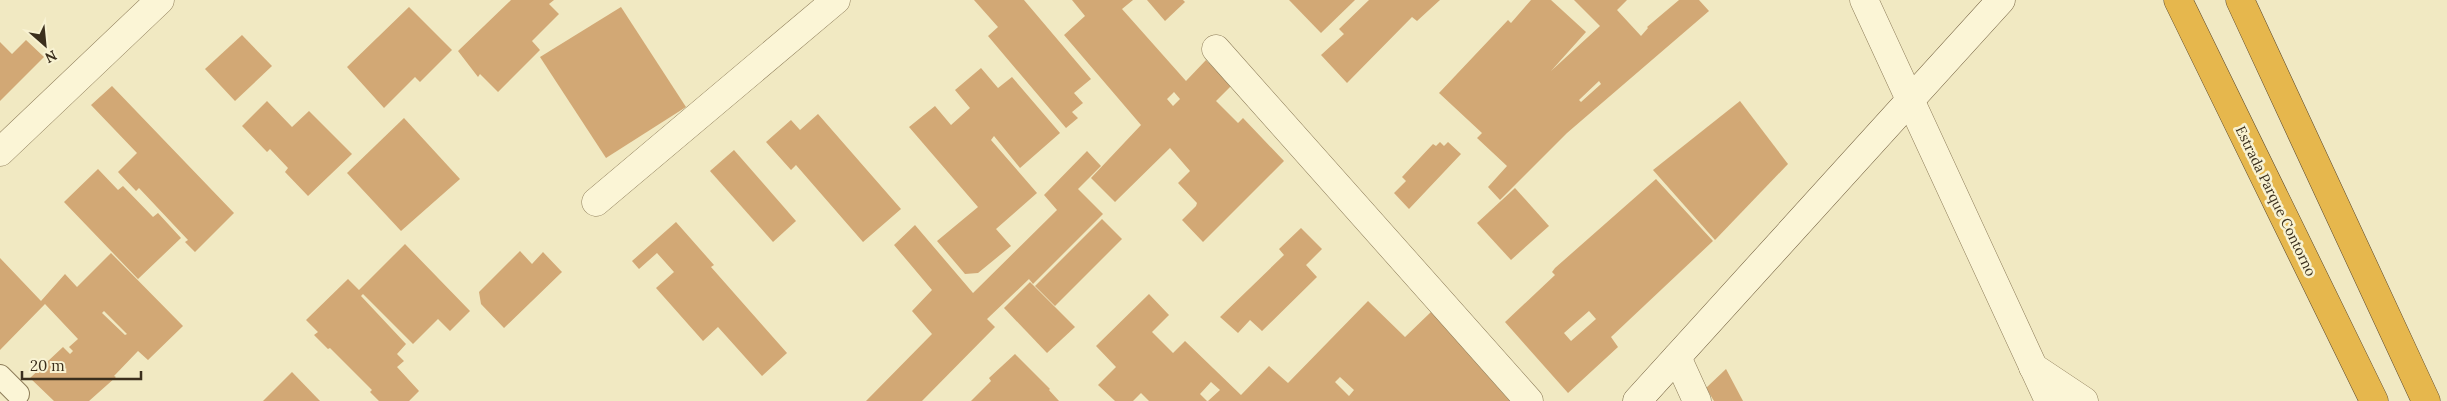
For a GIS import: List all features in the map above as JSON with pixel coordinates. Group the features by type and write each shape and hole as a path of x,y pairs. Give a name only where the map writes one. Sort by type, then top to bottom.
{"highway":[{"name":"Estrada Parque Contorno","path":"2178,0 2374,401"},
{"path":"2240,0 2426,401"}],"street":[{"path":"0,152 160,0"},
{"path":"596,202 836,0"},
{"path":"1864,0 1911,98 2049,401"},
{"path":"1637,401 2001,0"},
{"path":"1216,49 1529,401"},
{"path":"1677,357 1697,401"},
{"path":"2033,367 2084,401"}],"lane":[{"path":"0,376 18,394"}],"building":[{"path":"511,0 554,0 549,4 559,14 532,41 540,50 498,92 480,74 478,77 458,51"},
{"path":"974,0 1024,0 1091,79 1074,93 1083,103 1072,112 1078,118 1066,128 988,36 998,27"},
{"path":"1072,0 1133,0 1122,9 1186,81 1206,60 1231,86 1216,101 1238,123 1243,118 1284,161 1203,242 1182,220 1197,203 1178,183 1190,171 1170,148 1115,202 1091,178 1141,125 1064,35 1085,16","holes":["1174,92 1180,99 1173,106 1167,99"]},
{"path":"1147,0 1183,0 1185,2 1165,21"},
{"path":"1289,0 1355,0 1321,33"},
{"path":"1369,0 1440,0 1417,21 1412,17 1347,83 1321,55 1344,34 1339,29"},
{"path":"1531,0 1551,0 1586,32 1551,71 1600,26 1574,0 1627,0 1617,10 1641,36 1647,27 1679,0 1699,0 1709,11 1567,133 1500,200 1488,187 1507,166 1477,138 1482,133 1439,93 1508,20 1511,23","holes":["1599,81 1601,84 1581,102 1579,100"]},
{"path":"409,7 452,50 420,82 415,77 384,108 347,67"},
{"path":"621,7 686,107 606,158 540,57"},
{"path":"242,35 272,66 235,101 205,69"},
{"path":"26,40 44,57 0,101 0,42 12,54"},
{"path":"981,68 998,88 1012,77 1060,133 1020,168 994,136 991,140 1037,193 996,229 1011,246 978,273 965,274 937,241 978,207 909,127 935,106 951,125 970,108 955,90"},
{"path":"112,86 234,213 195,252 185,242 188,240 139,188 136,191 118,172 137,153 91,105"},
{"path":"267,101 292,127 309,111 352,154 308,196 285,172 288,168 270,149 267,152 242,126"},
{"path":"1740,101 1788,164 1715,240 1653,170"},
{"path":"818,114 901,209 863,242 796,165 791,170 766,142 791,120 800,130"},
{"path":"404,118 460,179 401,231 347,173"},
{"path":"1440,142 1444,146 1448,142 1461,154 1409,209 1394,193 1406,181 1402,177 1433,144 1436,146"},
{"path":"734,150 796,221 773,242 710,171"},
{"path":"1087,151 1101,166 1078,189 1103,214 1033,284 1029,279 987,319 995,327 922,401 866,401 932,334 912,311 932,290 894,245 915,225 973,293 1057,210 1044,195"},
{"path":"98,169 118,190 123,186 153,217 158,213 181,238 138,279 64,202"},
{"path":"1656,179 1713,241 1611,337 1618,347 1568,393 1505,322 1555,275 1552,272","holes":["1589,311 1596,319 1571,341 1564,333"]},
{"path":"1515,188 1549,226 1511,260 1477,223"},
{"path":"1102,219 1122,239 1055,306 1035,286"},
{"path":"676,222 714,265 711,267 787,353 762,376 718,327 703,341 656,288 674,272 657,253 639,269 632,261"},
{"path":"1301,228 1322,249 1306,265 1317,277 1262,331 1250,320 1238,333 1220,317 1284,255 1279,249"},
{"path":"405,244 470,311 450,331 438,319 413,344 363,294 361,296 406,344 397,354 404,361 397,367 419,391 409,401 379,401 370,392 372,390 330,348 328,349 314,335 318,332 306,320 348,279 359,290"},
{"path":"520,251 532,264 543,252 562,272 504,328 481,304 479,292"},
{"path":"111,253 183,326 148,360 138,351 114,376 116,377 89,401 54,401 30,378 63,347 70,354 73,351 69,347 78,339 45,304 0,350 0,258 41,301 65,274 77,287","holes":["104,311 127,334 125,335 102,313"]},
{"path":"1030,282 1075,327 1047,353 1004,308"},
{"path":"1149,294 1169,315 1152,332 1173,353 1185,341 1241,395 1269,366 1288,383 1368,301 1405,337 1432,311 1510,401 1208,401 1220,390 1211,382 1200,394 1207,401 1149,401 1141,393 1133,401 1115,401 1098,385 1116,367 1096,346","holes":["1340,377 1354,390 1349,396 1335,382"]},
{"path":"1015,354 1050,389 1059,401 971,401 991,381 989,378"},
{"path":"1726,369 1743,401 1714,401 1706,388"},
{"path":"292,372 320,401 263,401"}]}
